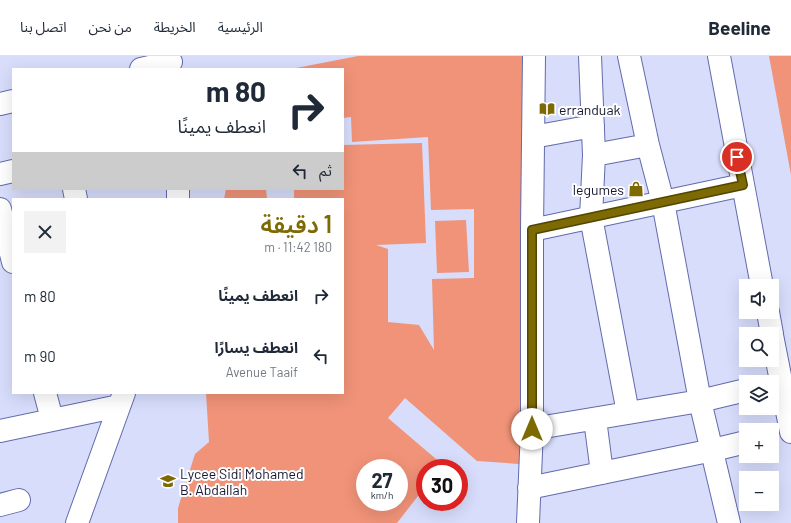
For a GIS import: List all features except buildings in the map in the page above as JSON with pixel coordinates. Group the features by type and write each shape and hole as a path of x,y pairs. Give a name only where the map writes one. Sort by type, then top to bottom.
{"street":[{"path":"528,523 532,429 534,56"},
{"path":"590,56 594,155 591,217 628,413"},
{"path":"630,56 648,145 663,202 700,401 729,523"},
{"path":"719,56 761,279"},
{"path":"145,68 171,62"},
{"path":"0,104 12,101"},
{"path":"533,136 593,126"},
{"path":"594,155 648,145"},
{"path":"0,174 12,171"},
{"path":"532,230 743,185"},
{"path":"0,210 12,258"},
{"path":"779,390 791,431 779,434"},
{"path":"532,429 700,401 739,392"},
{"path":"45,394 52,419"},
{"path":"0,431 52,419 123,396"},
{"path":"77,523 123,396"},
{"path":"595,419 602,473"},
{"path":"529,488 739,444"}],"shaded area":[{"path":"358,56 525,56 519,464 477,461 405,398 388,418 436,459 416,459 416,499 408,509 408,459 356,459 356,511 406,511 397,523 178,523 178,508 195,454 209,442 206,394 344,394 344,198 294,198 294,190 344,190 344,145 422,143 426,243 376,245 388,249 388,322 419,325 434,350 432,279 474,278 474,209 431,210 428,137 352,142 351,117 344,118 344,68 296,68"},
{"path":"769,56 791,56 791,175"},
{"path":"226,190 266,190 267,198 224,198"},
{"path":"466,220 469,272 437,273 435,221"}],"place":[{"name":"erranduak","path":"547,109"},
{"name":"legumes","path":"636,189"},
{"name":"Lycee Sidi Mohamed B. Abdallah","path":"168,481"}],"route":[{"path":"532,429 532,230 743,185 737,157"}]}
